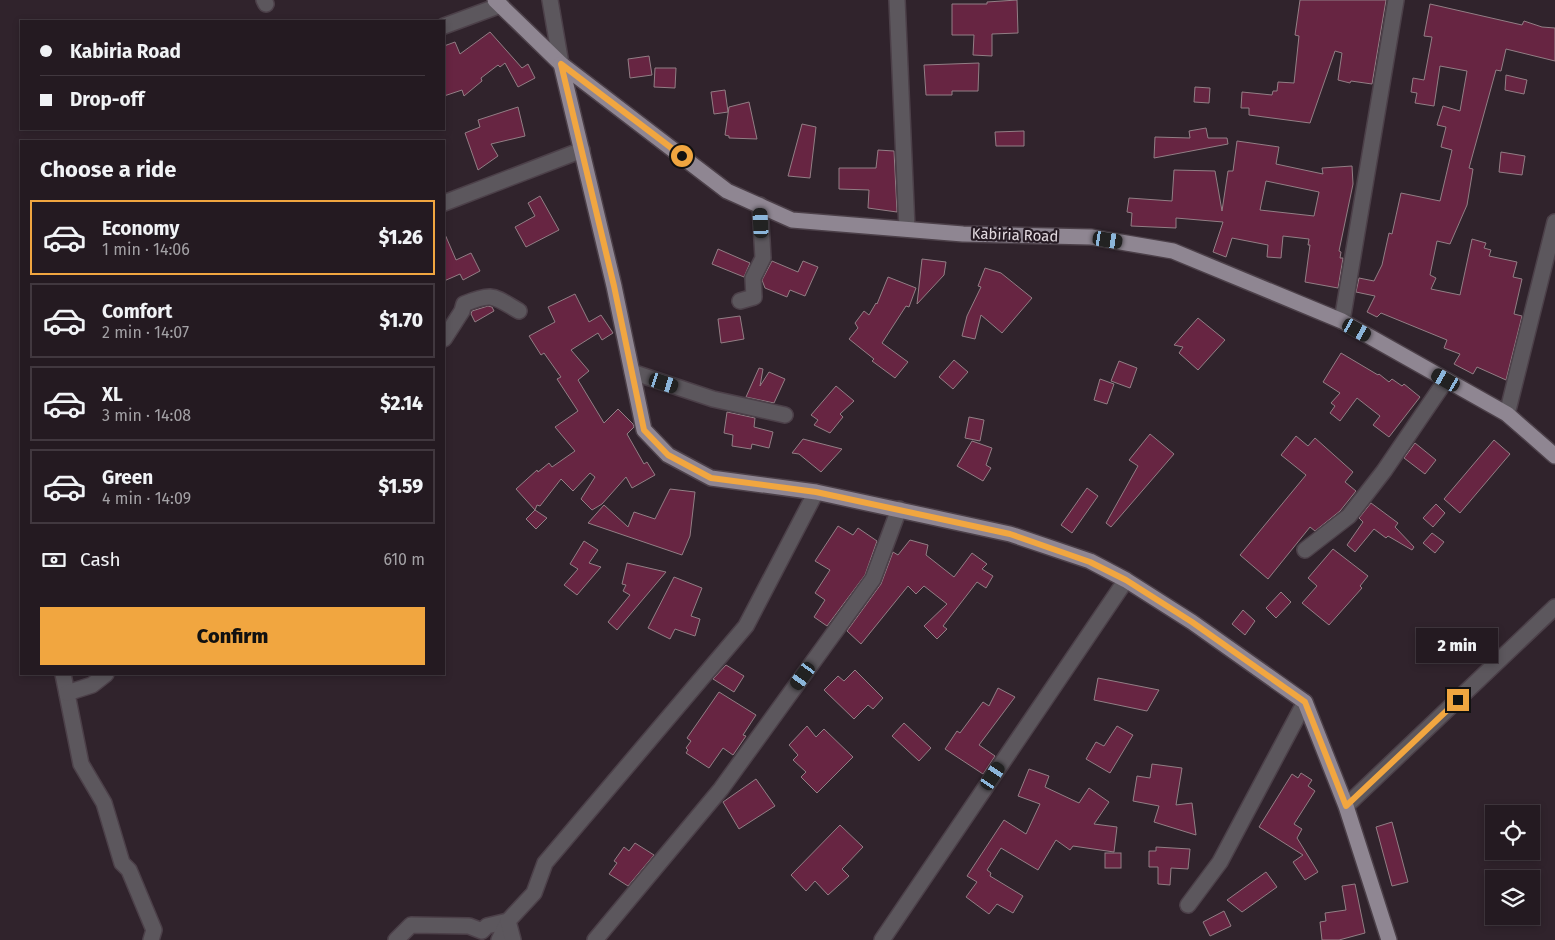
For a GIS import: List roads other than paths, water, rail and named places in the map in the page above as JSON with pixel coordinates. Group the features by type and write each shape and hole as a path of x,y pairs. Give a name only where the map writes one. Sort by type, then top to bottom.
{"main road":[{"name":"Kabiria Road","path":"498,3 561,64 727,191 792,220 962,234 1092,237 1173,251 1342,321 1507,414 1555,456"},
{"path":"561,64 614,286 644,430 668,455 711,478 816,492 1010,534 1090,562 1126,580 1192,622 1305,702 1346,806 1389,940"}],"street":[{"path":"550,0 561,64"},
{"path":"897,0 907,229"},
{"path":"1342,321 1396,0"},
{"path":"445,26 498,3"},
{"path":"445,203 582,150"},
{"path":"740,301 754,298 753,278 762,258 760,205"},
{"path":"1507,414 1555,222"},
{"path":"445,337 462,311 464,304 482,296 492,296 519,310"},
{"path":"632,372 713,399 785,415"},
{"path":"1305,550 1349,516 1384,471 1446,380"},
{"path":"499,940 508,921 534,893 545,863 746,626 816,492"},
{"path":"595,940 721,789 873,579 899,510"},
{"path":"882,940 1126,580"},
{"path":"1346,806 1555,608"},
{"path":"63,675 81,764 104,803 119,856 122,863 129,870 155,937"},
{"path":"67,693 92,685 105,675"},
{"path":"1188,905 1220,862 1305,702"},
{"path":"396,940 411,925 469,926 482,931 488,926 508,921"},
{"path":"508,921 513,940"}]}
